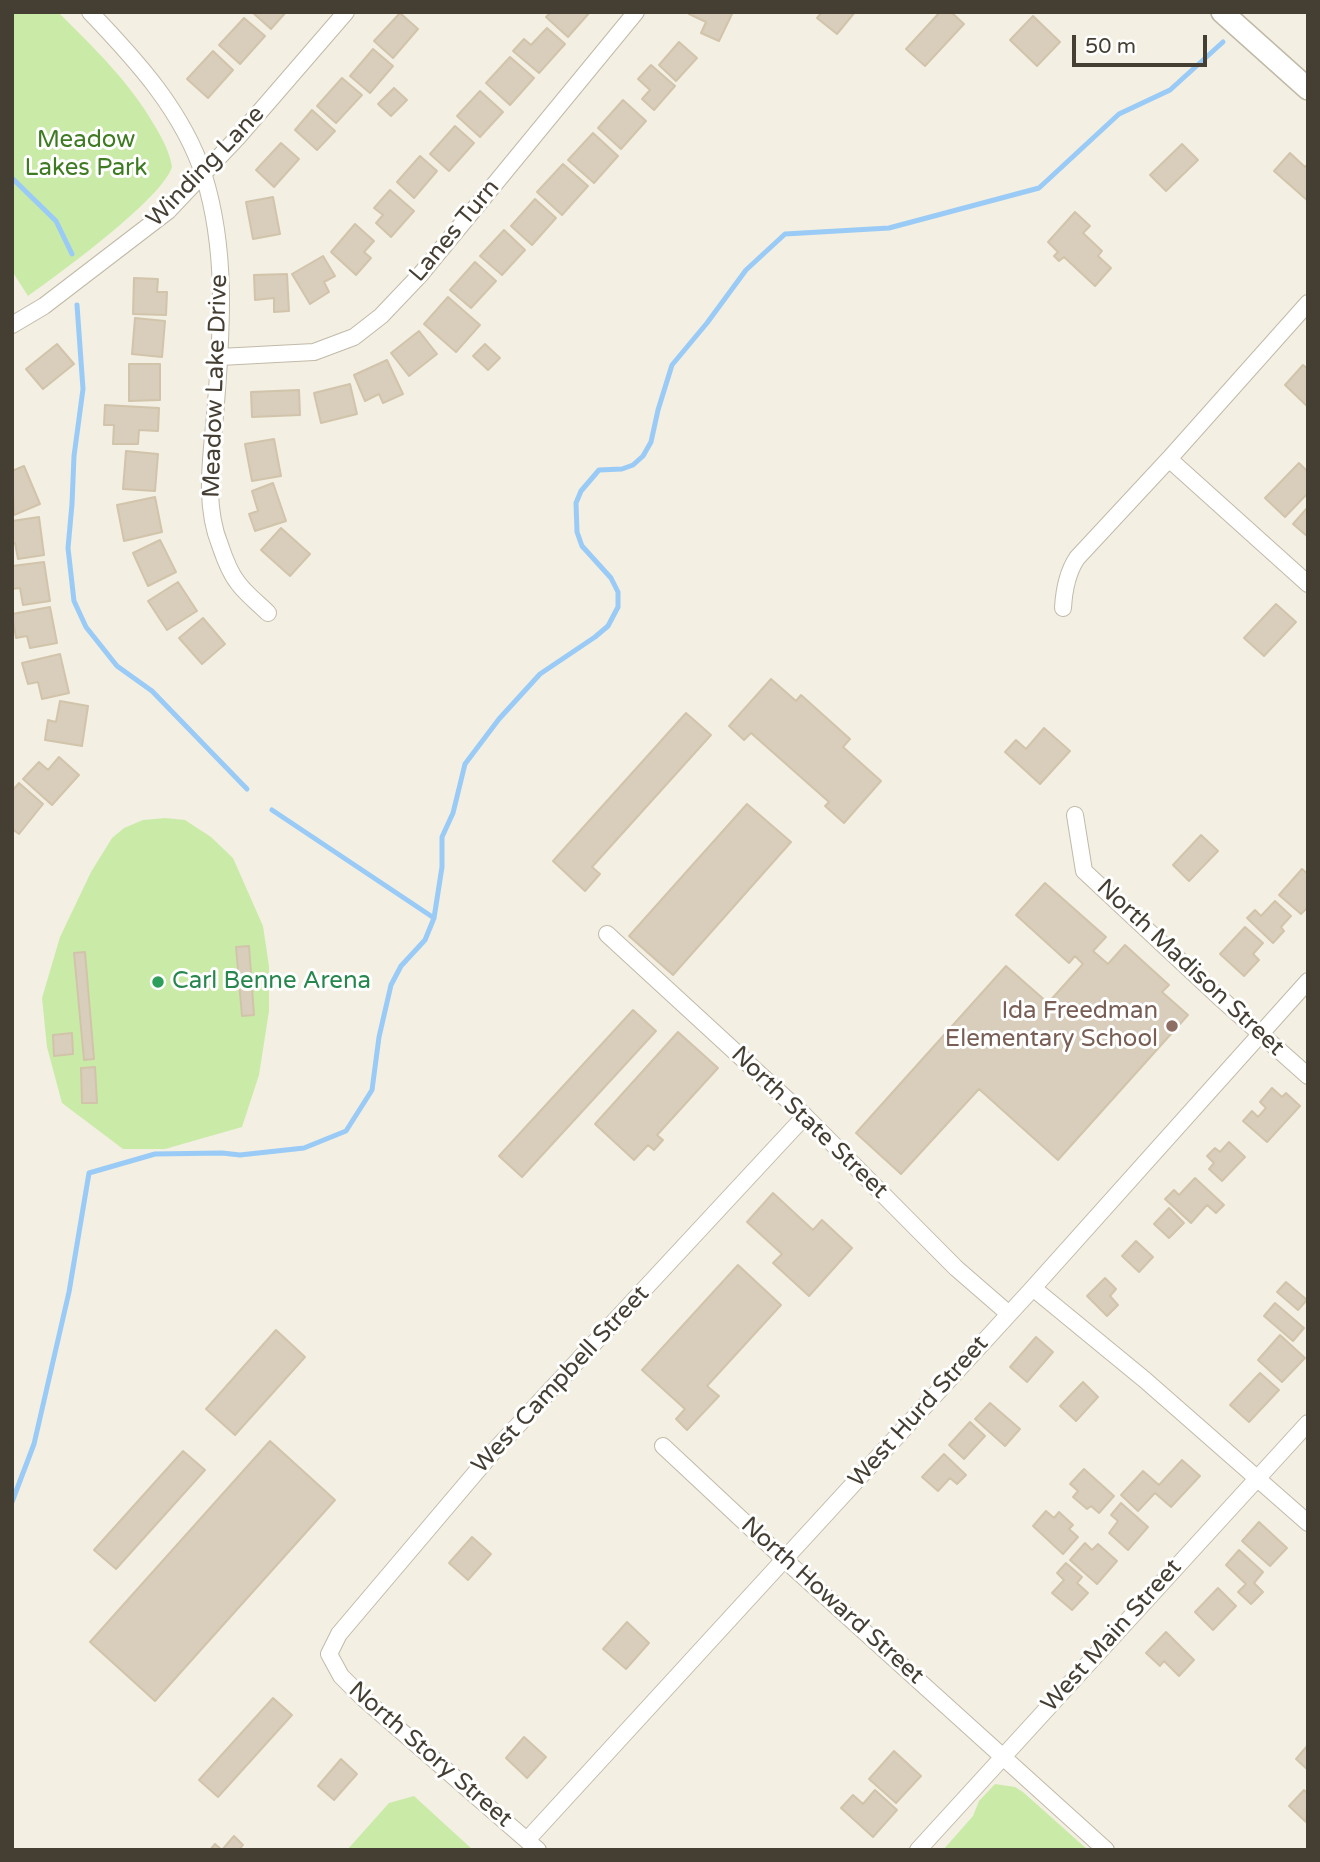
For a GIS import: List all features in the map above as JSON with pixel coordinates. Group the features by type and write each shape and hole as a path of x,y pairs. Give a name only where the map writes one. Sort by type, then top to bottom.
{"street":[{"name":"Meadow Lake Drive","path":"90,12 147,75 181,125 204,175 214,219 221,274 220,357 211,507 219,543 237,582 268,613"},
{"name":"Winding Lane","path":"12,325 44,306 159,219 204,175 346,12"},
{"name":"Lanes Turn","path":"220,357 314,352 354,337 381,316 420,275 636,12"},
{"path":"1222,12 1308,89"},
{"path":"1063,608 1068,575 1077,558 1308,303"},
{"path":"1169,459 1308,584"},
{"name":"North Madison Street","path":"1075,815 1084,871 1308,1076"},
{"name":"North State Street","path":"607,934 805,1116 956,1268 1009,1314"},
{"name":"West Hurd Street","path":"532,1845 785,1560 1308,981"},
{"name":"West Campbell Street","path":"329,1654 339,1634 494,1451 805,1116"},
{"path":"1033,1288 1145,1380 1308,1523"},
{"name":"West Main Street","path":"918,1850 1308,1423"},
{"name":"North Howard Street","path":"663,1446 1106,1850"},
{"name":"North Story Street","path":"329,1654 341,1676 363,1698 532,1845"}],"green space":[{"name":"Meadow Lakes Park","path":"12,12 58,12 135,96 161,137 172,167 150,198 130,216 85,254 28,296 12,271"},
{"name":"Carl Benne Arena","path":"143,820 185,820 211,837 233,858 263,926 269,966 269,1011 259,1075 242,1127 165,1149 123,1149 62,1103 47,1047 42,998 60,937 91,872 112,838 124,828"},
{"path":"995,1784 1015,1787 1023,1792 1088,1850 943,1850 973,1816 979,1801"},
{"path":"414,1796 473,1850 347,1850 389,1803"}],"building":[{"path":"252,12 286,12 271,29"},
{"path":"551,12 590,12 568,37 546,17"},
{"path":"822,12 855,12 837,34 817,18"},
{"path":"940,12 951,12 964,24 925,66 906,49"},
{"path":"400,13 418,29 393,58 374,41"},
{"path":"689,14 732,14 719,41 701,33 706,22"},
{"path":"1033,16 1060,42 1037,66 1010,40"},
{"path":"244,18 265,36 240,64 219,45"},
{"path":"547,28 565,44 539,73 513,51 524,39 531,45"},
{"path":"679,42 697,58 676,81 659,65"},
{"path":"373,49 393,66 370,93 350,76"},
{"path":"213,51 233,70 208,98 187,79"},
{"path":"510,57 534,78 510,105 486,83"},
{"path":"651,65 675,86 654,110 642,99 650,90 638,79"},
{"path":"342,78 362,95 336,123 317,106"},
{"path":"394,88 407,100 391,116 378,104"},
{"path":"480,91 503,112 480,137 457,116"},
{"path":"623,100 646,121 621,149 598,128"},
{"path":"312,110 335,131 317,150 295,130"},
{"path":"455,126 474,143 449,171 430,154"},
{"path":"593,133 618,156 594,183 568,160"},
{"path":"281,143 299,159 274,187 256,170"},
{"path":"1182,144 1198,160 1166,191 1150,175"},
{"path":"1290,153 1305,167 1308,164 1308,201 1274,171"},
{"path":"420,156 437,171 414,198 397,182"},
{"path":"563,164 588,186 562,215 537,192"},
{"path":"390,190 414,211 391,237 376,223 383,215 374,208"},
{"path":"273,197 280,234 253,239 246,202"},
{"path":"535,199 556,218 532,245 511,226"},
{"path":"1075,212 1090,226 1083,233 1102,251 1098,256 1111,268 1095,286 1064,257 1059,261 1054,256 1058,252 1048,242"},
{"path":"355,224 374,241 364,252 371,258 356,275 331,252"},
{"path":"504,230 525,250 502,275 480,256"},
{"path":"323,256 335,276 324,282 329,292 310,304 292,274"},
{"path":"475,262 496,281 471,308 450,290"},
{"path":"287,274 289,311 274,312 274,298 255,300 254,275"},
{"path":"134,278 158,279 157,292 167,292 166,315 133,314"},
{"path":"448,297 480,325 456,352 424,324"},
{"path":"135,318 165,321 162,357 132,354"},
{"path":"419,331 437,354 409,376 391,353"},
{"path":"57,344 74,364 43,389 26,369"},
{"path":"485,344 500,358 488,370 473,356"},
{"path":"387,360 403,394 383,403 379,394 365,401 354,375"},
{"path":"129,364 160,364 160,400 129,401"},
{"path":"1303,365 1308,369 1308,407 1285,385"},
{"path":"350,384 357,414 321,423 314,393"},
{"path":"299,390 300,415 252,417 251,392"},
{"path":"105,405 159,408 158,431 139,430 138,444 113,444 114,425 104,425"},
{"path":"274,439 281,476 252,481 245,444"},
{"path":"126,451 158,454 155,491 123,489"},
{"path":"1299,463 1308,472 1308,493 1285,517 1265,498"},
{"path":"24,466 40,504 14,515 12,471"},
{"path":"273,483 286,521 255,531 249,514 258,511 252,491"},
{"path":"155,497 162,532 124,541 117,505"},
{"path":"1308,507 1308,537 1293,524"},
{"path":"39,517 44,555 18,559 15,543 12,543 12,521"},
{"path":"281,528 310,554 290,576 261,550"},
{"path":"160,540 176,572 148,586 133,553"},
{"path":"44,562 50,601 23,605 20,588 12,589 12,566"},
{"path":"178,582 197,611 167,630 148,601"},
{"path":"1276,604 1296,622 1264,656 1244,638"},
{"path":"50,607 57,643 30,648 27,636 16,638 12,614"},
{"path":"203,618 225,644 202,664 179,638"},
{"path":"60,654 69,693 42,699 38,682 28,684 22,663"},
{"path":"771,679 796,701 801,695 850,739 843,747 881,781 844,823 825,806 829,802 751,733 744,740 729,726"},
{"path":"60,701 88,706 82,746 45,740 48,720 56,722"},
{"path":"686,713 711,735 592,867 600,874 585,891 553,861"},
{"path":"1044,728 1070,751 1040,784 1005,752 1016,740 1026,749"},
{"path":"59,757 79,775 52,805 23,779 39,762 48,770"},
{"path":"19,783 43,804 19,834 12,829 12,791"},
{"path":"747,804 791,842 673,975 629,936"},
{"path":"1201,835 1218,851 1189,881 1173,865"},
{"path":"1302,869 1308,874 1308,907 1301,914 1279,895"},
{"path":"1045,883 1106,937 1093,951 1108,964 1125,945 1169,985 1162,992 1188,1015 1058,1160 979,1089 901,1174 856,1133 1006,966 1048,1003 1083,964 1075,956 1069,963 1016,915"},
{"path":"1275,901 1291,916 1281,927 1284,931 1273,943 1247,918 1255,910 1261,916"},
{"path":"1245,927 1263,943 1253,954 1259,960 1244,976 1220,954"},
{"path":"249,946 254,1015 242,1016 236,947"},
{"path":"85,952 94,1059 84,1060 74,953"},
{"path":"633,1010 656,1031 522,1177 499,1156"},
{"path":"678,1032 718,1068 657,1135 663,1140 654,1150 648,1145 634,1160 595,1124"},
{"path":"72,1033 73,1054 54,1056 53,1035"},
{"path":"95,1067 97,1103 82,1103 81,1068"},
{"path":"1272,1088 1282,1097 1286,1093 1300,1106 1267,1142 1243,1121 1252,1111 1258,1117 1266,1108 1260,1102"},
{"path":"1229,1142 1245,1157 1222,1181 1209,1169 1214,1163 1207,1156 1215,1148 1220,1152"},
{"path":"1195,1178 1224,1205 1216,1213 1207,1205 1191,1223 1165,1199 1174,1190 1179,1195"},
{"path":"773,1193 813,1230 822,1220 852,1248 809,1296 773,1263 782,1254 747,1222"},
{"path":"1169,1208 1184,1223 1169,1238 1154,1224"},
{"path":"1136,1241 1153,1257 1139,1272 1122,1256"},
{"path":"738,1265 781,1305 707,1386 719,1396 687,1430 676,1419 685,1409 642,1370"},
{"path":"1105,1278 1116,1289 1110,1296 1118,1305 1107,1316 1087,1296"},
{"path":"1286,1282 1307,1300 1298,1310 1277,1292"},
{"path":"1275,1303 1304,1328 1293,1341 1264,1316"},
{"path":"276,1330 305,1357 235,1435 206,1409"},
{"path":"1280,1335 1305,1358 1282,1382 1258,1360"},
{"path":"1036,1337 1053,1352 1027,1382 1010,1367"},
{"path":"1260,1373 1279,1390 1249,1422 1230,1405"},
{"path":"1083,1382 1098,1397 1076,1421 1060,1406"},
{"path":"990,1403 1020,1429 1005,1446 975,1419"},
{"path":"970,1422 985,1436 964,1459 949,1445"},
{"path":"270,1441 335,1500 155,1701 90,1642"},
{"path":"183,1451 205,1470 116,1569 94,1550"},
{"path":"944,1454 966,1475 957,1484 950,1478 938,1491 922,1477"},
{"path":"1182,1460 1200,1476 1171,1507 1155,1493 1138,1511 1121,1495 1143,1471 1159,1485"},
{"path":"1084,1469 1114,1496 1099,1513 1091,1506 1087,1509 1073,1497 1078,1491 1070,1484"},
{"path":"1121,1503 1148,1527 1128,1550 1109,1533 1118,1521 1111,1515"},
{"path":"1046,1511 1054,1518 1059,1512 1073,1525 1069,1529 1078,1537 1063,1554 1033,1526"},
{"path":"1259,1522 1287,1548 1270,1566 1242,1541"},
{"path":"472,1537 491,1554 468,1580 449,1563"},
{"path":"1085,1543 1092,1550 1098,1544 1117,1561 1097,1584 1070,1560"},
{"path":"1239,1550 1263,1572 1254,1583 1263,1592 1251,1604 1238,1592 1246,1584 1226,1565"},
{"path":"1066,1563 1082,1577 1077,1583 1088,1593 1072,1610 1052,1593 1064,1580 1057,1573"},
{"path":"1218,1588 1236,1606 1213,1630 1195,1612"},
{"path":"627,1622 649,1643 626,1669 603,1649"},
{"path":"1166,1632 1194,1660 1179,1676 1164,1661 1160,1666 1146,1653"},
{"path":"273,1698 292,1715 218,1797 199,1780"},
{"path":"524,1737 546,1757 527,1778 506,1758"},
{"path":"1308,1745 1308,1770 1296,1759"},
{"path":"894,1751 921,1776 896,1803 869,1779"},
{"path":"341,1759 357,1774 334,1800 318,1786"},
{"path":"875,1790 897,1810 873,1837 841,1808 853,1795 863,1804"},
{"path":"1304,1790 1308,1794 1306,1822 1289,1806"},
{"path":"234,1836 243,1845 239,1850 222,1850"},
{"path":"215,1844 222,1850 210,1850"}],"waterway":[{"path":"12,1502 34,1444 69,1292 89,1173 155,1154 240,1155 304,1148 346,1131 372,1090 379,1037 391,985 401,966 425,940 434,918 442,867 442,837 453,813 465,764 499,719 540,674 608,626 618,607 618,592 611,578 582,546 577,532 576,503 581,491 599,470 622,469 633,465 643,456 651,442 672,365 746,270 785,234 889,228 1039,188 1119,114 1170,90 1223,42"},
{"path":"12,178 56,221 72,254"},
{"path":"77,305 83,389 74,456 68,548 74,601 86,627 117,666 152,691 247,789"},
{"path":"272,810 434,918"}],"place":[{"name":"Carl Benne Arena","path":"158,982"},
{"name":"Ida Freedman Elementary School","path":"1172,1026"}]}
